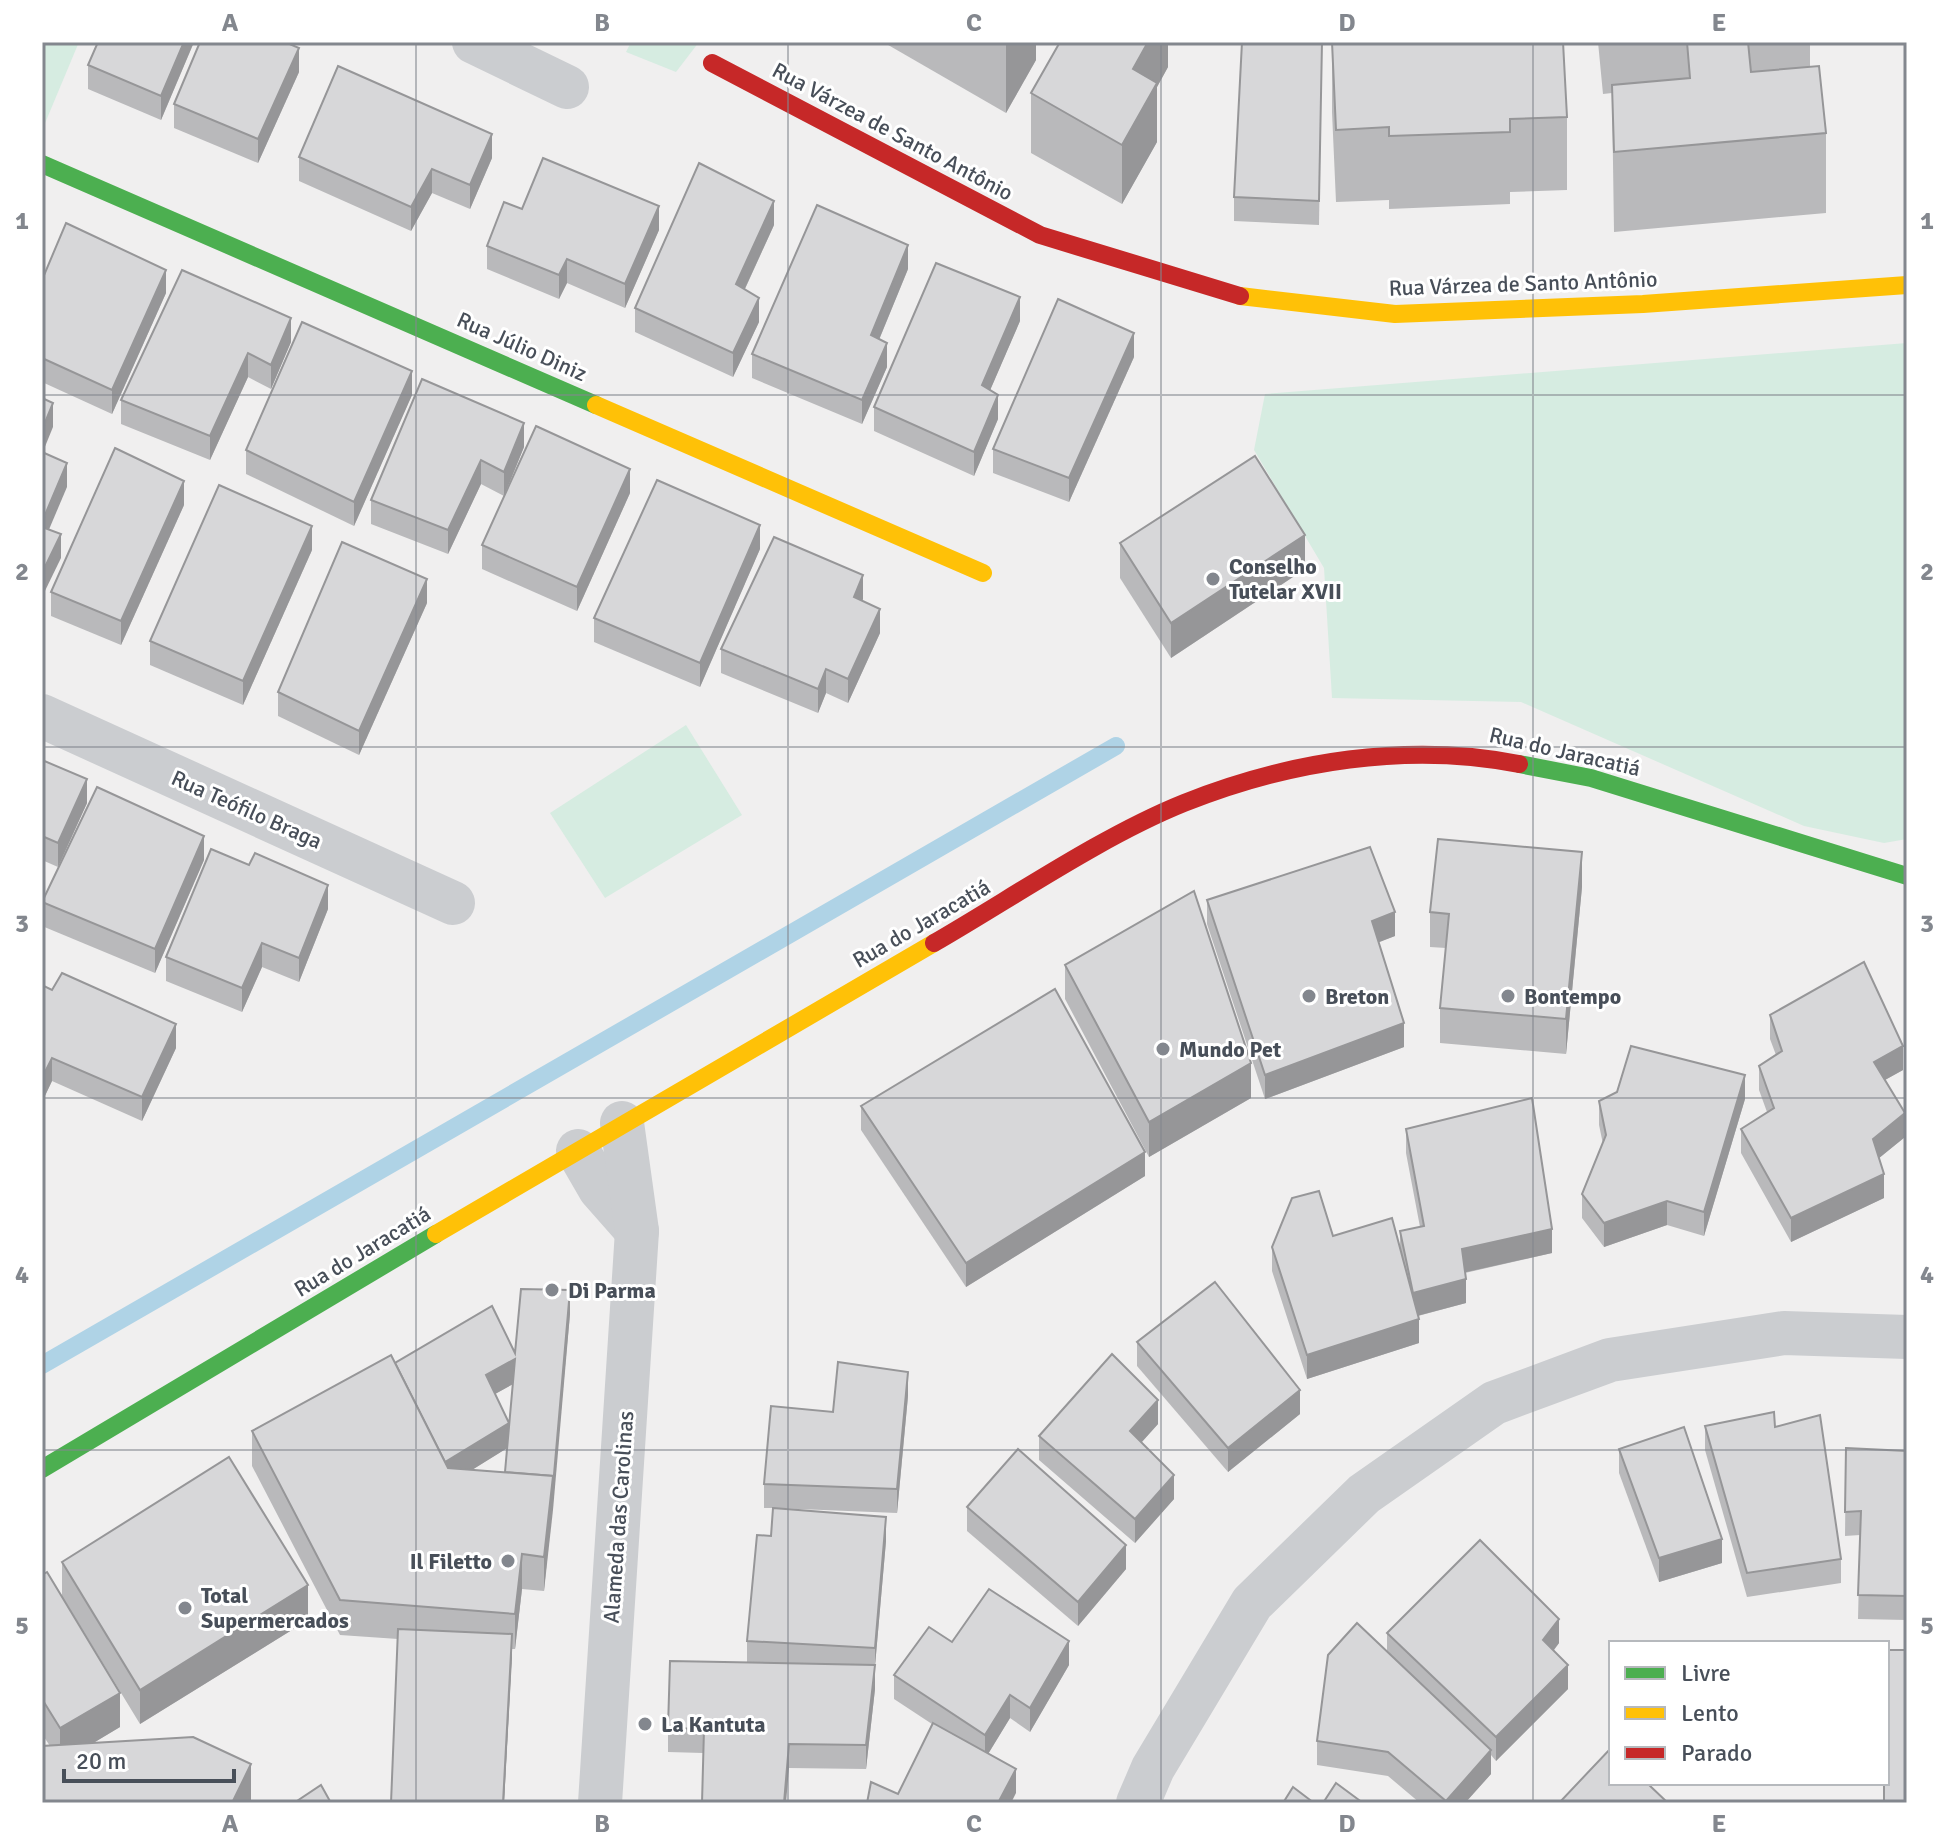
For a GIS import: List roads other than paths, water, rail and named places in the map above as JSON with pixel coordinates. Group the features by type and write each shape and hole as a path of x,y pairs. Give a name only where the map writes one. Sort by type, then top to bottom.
{"street":[{"path":"474,42 567,87"},
{"name":"Rua Várzea de Santo Antônio","path":"712,63 1040,235 1228,295 1395,314 1643,304 1907,285"},
{"name":"Rua Júlio Diniz","path":"42,164 983,573"},
{"name":"Rua Teófilo Braga","path":"42,716 453,903"},
{"name":"Rua do Jaracatiá","path":"42,1469 622,1123 1112,840 1184,803 1280,773 1374,755 1469,754 1591,778 1907,876"},
{"path":"1847,858 1892,851"},
{"name":"Alameda das Carolinas","path":"600,1803 637,1231 622,1123"},
{"path":"578,1151 600,1189 637,1231"},
{"path":"1138,1803 1153,1768 1252,1603 1364,1494 1494,1403 1610,1360 1784,1333 1907,1337"}],"waterway":[{"path":"42,1365 1116,746"}],"place":[{"name":"Conselho Tutelar XVII","path":"1213,579"},
{"name":"Breton","path":"1309,996"},
{"name":"Bontempo","path":"1508,996"},
{"name":"Mundo Pet","path":"1163,1049"},
{"name":"Di Parma","path":"552,1290"},
{"name":"Il Filetto","path":"508,1561"},
{"name":"Total Supermercados","path":"185,1608"},
{"name":"La Kantuta","path":"645,1724"}]}
